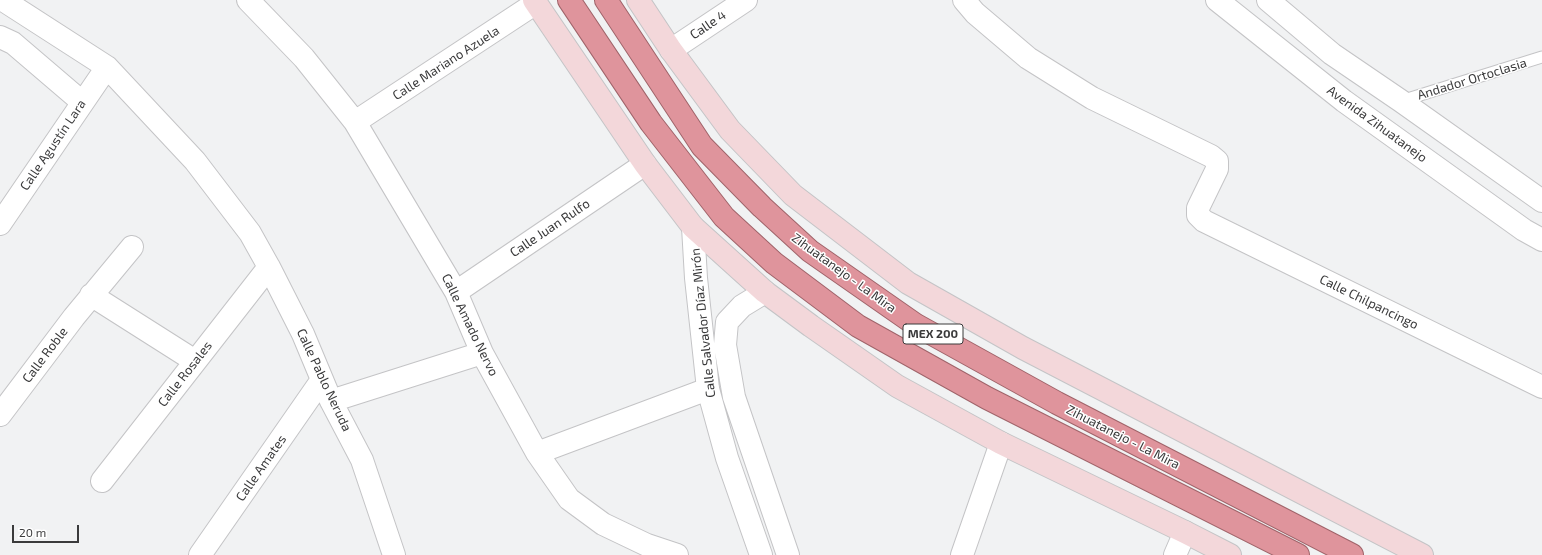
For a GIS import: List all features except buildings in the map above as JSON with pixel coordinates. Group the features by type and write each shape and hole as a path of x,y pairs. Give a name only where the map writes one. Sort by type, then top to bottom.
{"highway":[{"name":"Zihuatanejo - La Mira","path":"569,0 651,123 724,217 774,263 858,326 987,398 1298,555"},
{"name":"Zihuatanejo - La Mira","path":"606,0 702,146 762,207 810,251 916,325 1057,403 1352,555"}],"main road":[{"path":"638,0 671,50 730,130 793,195 908,283 1023,348 1422,555"},
{"path":"535,2 645,164 693,227 765,292 897,386 1001,443 1230,555"}],"street":[{"name":"Calle Pablo Neruda","path":"3,0 107,67 195,161 250,233 270,266 303,334 330,401 362,460 394,555"},
{"name":"Calle Amado Nervo","path":"248,0 304,58 355,122 456,292 482,353 537,453 569,499 603,524 647,544 678,555"},
{"name":"Calle 4","path":"671,50 746,0"},
{"name":"Calle Chilpancingo","path":"964,0 975,13 1028,58 1092,98 1211,156 1217,161 1217,169 1198,208 1198,215 1204,221 1542,387"},
{"name":"Avenida Zihuatanejo","path":"1217,0 1344,101 1524,230 1542,240"},
{"path":"1268,0 1332,54 1542,201"},
{"name":"Calle Mariano Azuela","path":"355,122 535,2"},
{"path":"0,37 12,43 82,102"},
{"name":"Calle Agustín Lara","path":"0,224 107,67"},
{"name":"Calle Juan Rulfo","path":"456,292 645,164"},
{"name":"Calle Salvador Díaz Mirón","path":"693,227 696,278 708,389 727,458 761,555"},
{"name":"Calle Roble","path":"0,415 91,295 132,246"},
{"name":"Calle Rosales","path":"102,481 270,266"},
{"name":"Calle Salvador Díaz Mirón","path":"765,292 742,306 727,322 725,345 734,397 788,555"},
{"path":"91,295 195,361"},
{"path":"330,401 482,353"},
{"name":"Calle Amates","path":"200,555 321,381"},
{"path":"537,453 708,389"},
{"path":"962,555 1001,443"},
{"path":"1175,555 1185,532"}],"lane":[{"name":"Andador Ortoclasia","path":"1401,101 1542,57"}]}
